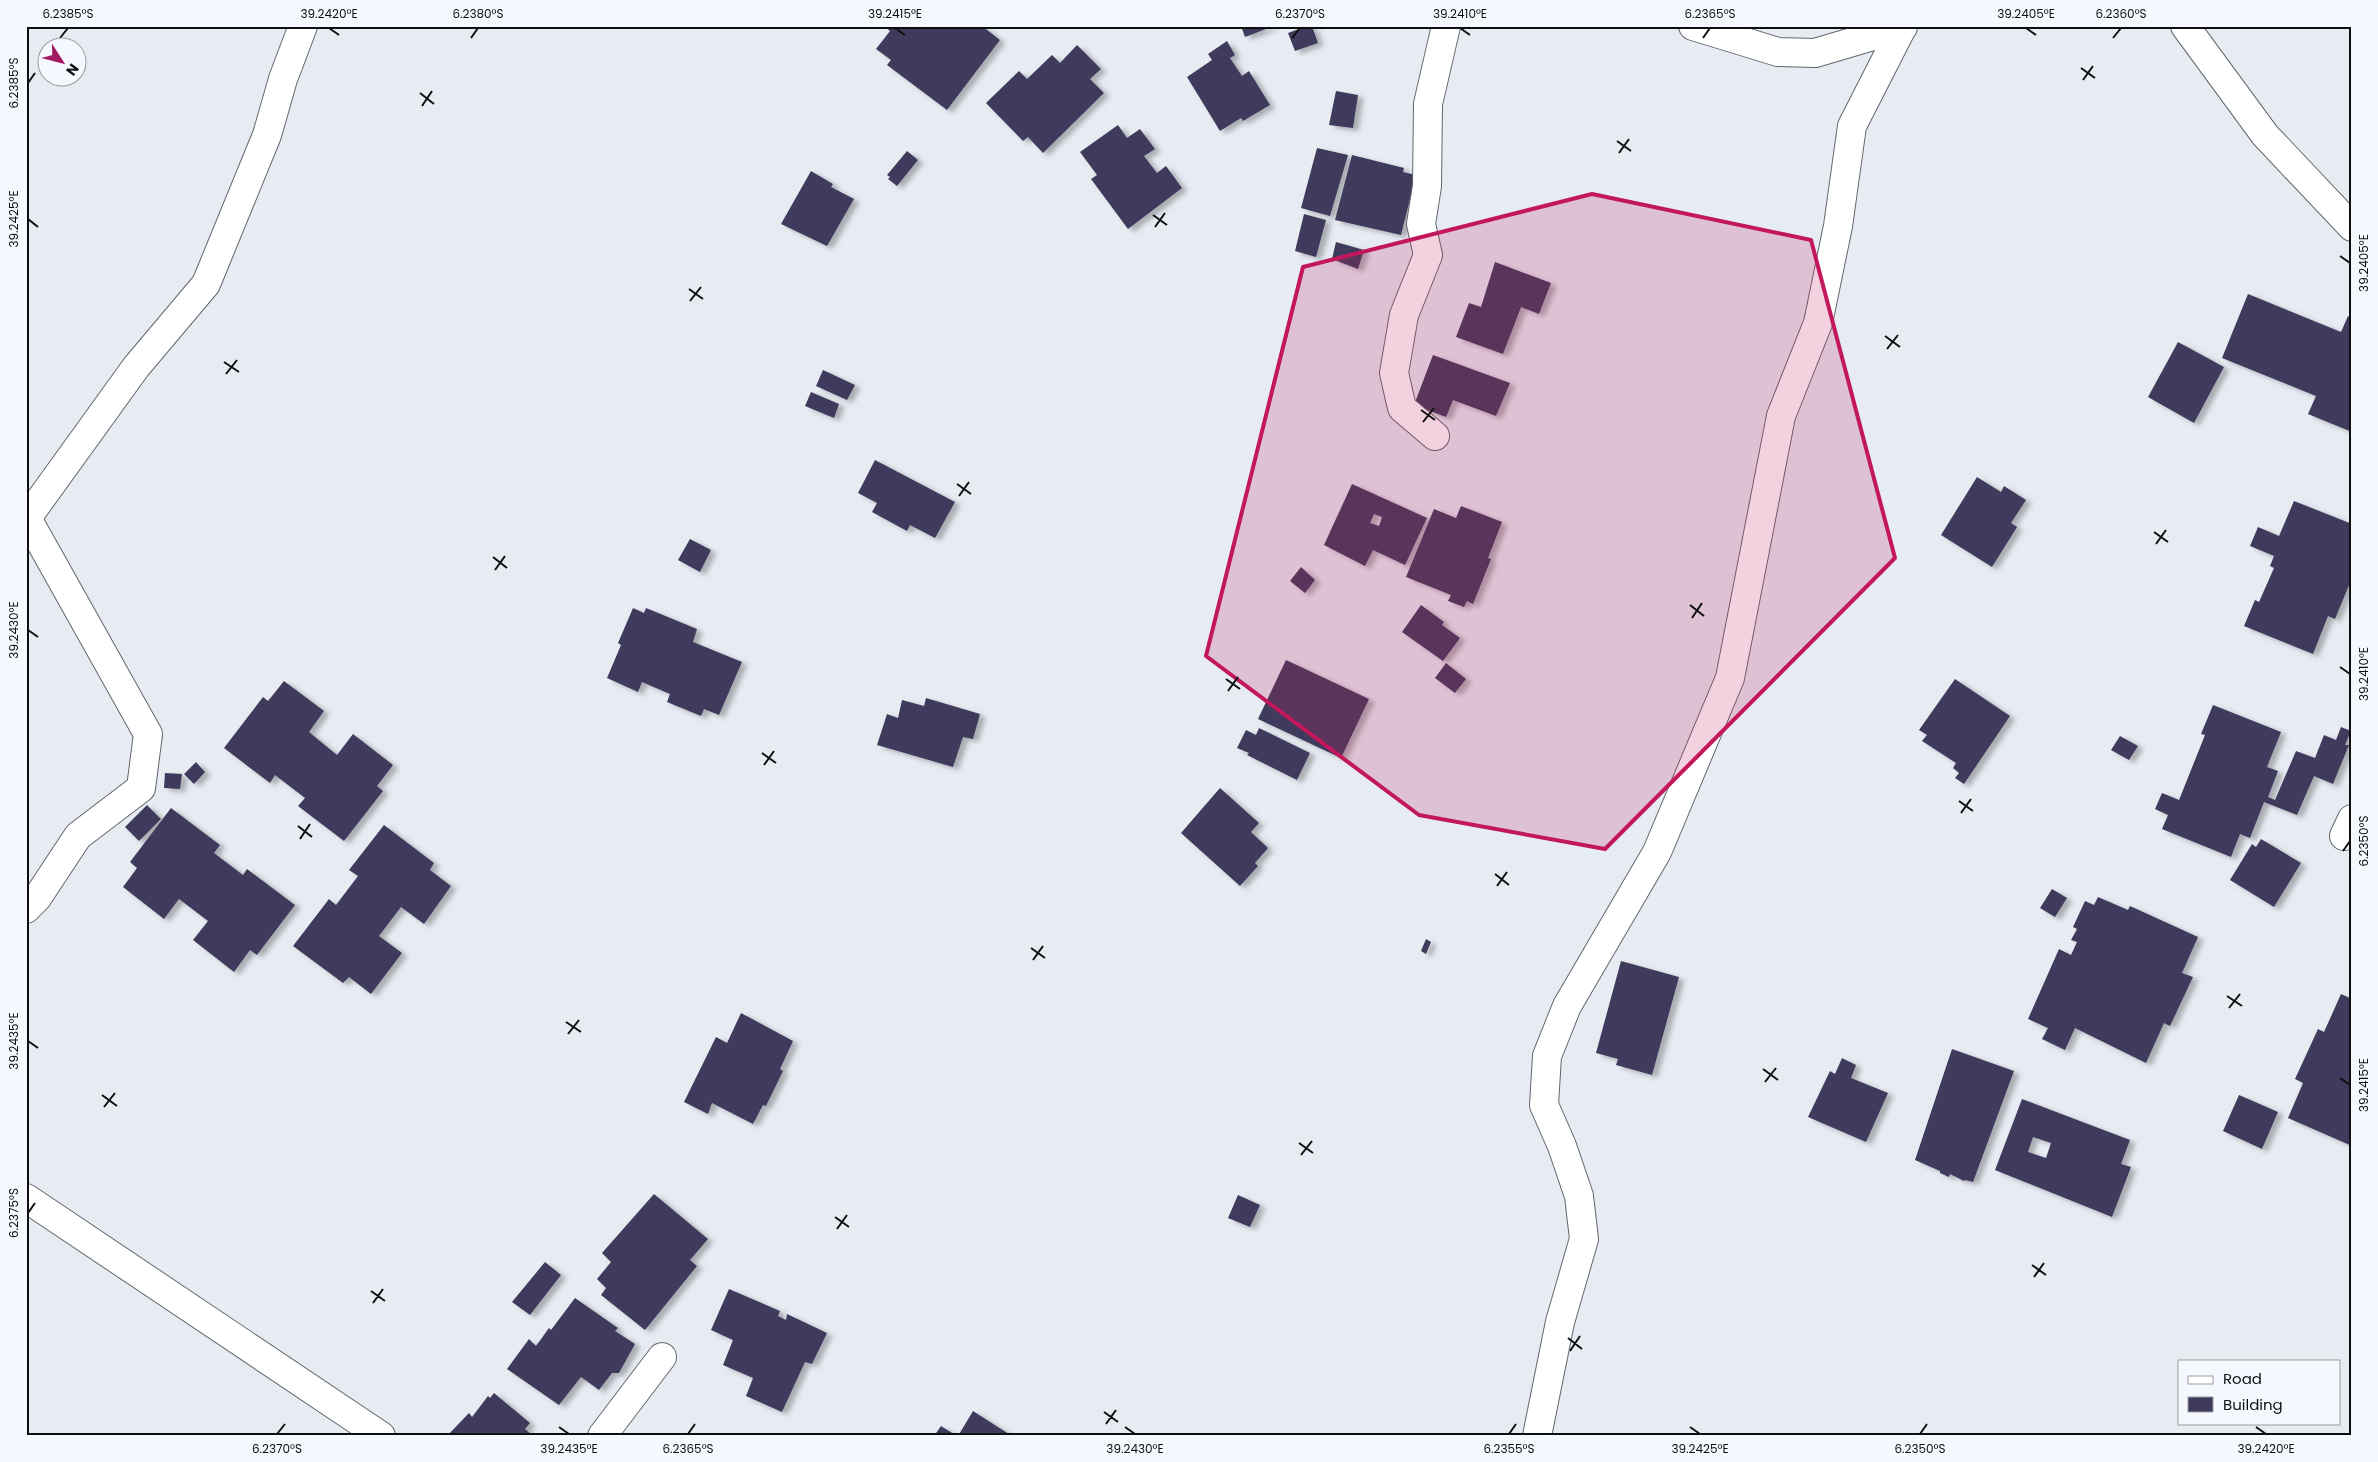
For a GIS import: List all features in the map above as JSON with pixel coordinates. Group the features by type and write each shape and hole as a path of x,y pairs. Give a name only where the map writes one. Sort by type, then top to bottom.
{"street":[{"path":"26,909 38,898 78,836 141,788 148,734 27,518 136,367 206,284 267,135 283,79 303,26"},
{"path":"1434,436 1402,408 1394,373 1404,315 1428,254 1421,224 1427,186 1428,104 1446,26"},
{"path":"1693,26 1778,52 1815,53 1903,27"},
{"path":"2185,26 2265,135 2352,227"},
{"path":"1537,1436 1560,1322 1584,1239 1579,1196 1562,1146 1544,1105 1547,1056 1567,1006 1657,852 1730,678 1781,416 1818,323 1838,226 1852,126 1903,27"},
{"path":"26,1198 380,1436"},
{"path":"602,1436 662,1357"}],"highlighted area":[{"path":"1592,194 1811,240 1895,558 1605,849 1419,815 1206,656 1303,267"}],"building":[{"path":"884,26 982,26 1000,40 947,110 887,65 891,60 876,49 890,31"},
{"path":"1241,26 1274,26 1245,37"},
{"path":"1312,26 1318,43 1295,51 1288,33"},
{"path":"1227,41 1235,55 1230,58 1242,76 1249,71 1270,105 1243,121 1241,118 1220,131 1187,77 1212,60 1208,54"},
{"path":"1077,45 1101,69 1090,79 1104,93 1043,153 1028,137 1023,141 986,103 1019,71 1027,79 1052,55 1060,63"},
{"path":"1336,91 1358,95 1353,128 1329,125"},
{"path":"1118,125 1127,138 1140,129 1155,149 1144,156 1157,173 1166,166 1182,188 1128,229 1091,179 1097,175 1080,152"},
{"path":"1317,148 1348,155 1330,216 1301,208"},
{"path":"907,151 918,160 897,186 888,179 890,177 887,175"},
{"path":"1352,155 1404,168 1403,172 1416,175 1401,235 1335,220"},
{"path":"811,171 833,184 831,187 854,199 827,246 781,224"},
{"path":"1304,214 1326,220 1316,257 1295,251"},
{"path":"1336,242 1364,250 1358,269 1332,259"},
{"path":"1495,262 1551,283 1539,314 1521,307 1503,354 1456,337 1469,303 1481,307"},
{"path":"2248,294 2341,332 2348,316 2352,318 2352,432 2308,414 2316,396 2222,358"},
{"path":"2178,342 2224,367 2194,423 2148,397"},
{"path":"1433,355 1510,383 1496,416 1453,400 1446,417 1414,405"},
{"path":"823,370 855,385 847,400 816,386"},
{"path":"811,392 839,404 834,418 805,406"},
{"path":"875,460 955,502 935,538 910,525 907,531 872,512 877,503 858,493"},
{"path":"1977,477 2001,492 2004,486 2026,500 2011,523 2017,527 1992,567 1941,535"},
{"path":"1352,484 1427,518 1405,565 1373,550 1365,566 1324,545","holes":["1374,514 1382,517 1379,526 1370,523"]},
{"path":"2294,501 2352,524 2352,558 2349,566 2352,567 2352,578 2335,619 2328,616 2313,654 2244,626 2255,600 2259,602 2274,568 2270,566 2274,556 2250,546 2258,527 2279,536"},
{"path":"1461,506 1502,522 1488,558 1491,559 1473,604 1467,601 1464,607 1448,601 1451,595 1406,577 1434,509 1456,518"},
{"path":"690,539 711,550 700,572 678,560"},
{"path":"1301,567 1315,580 1305,593 1290,581"},
{"path":"1421,605 1444,622 1442,625 1460,638 1443,661 1402,632"},
{"path":"633,608 644,613 646,608 697,629 693,642 742,662 719,715 704,709 701,716 667,702 670,694 642,682 638,692 607,678 621,645 618,643"},
{"path":"1286,660 1369,699 1341,758 1258,719"},
{"path":"1446,663 1466,679 1455,693 1435,678"},
{"path":"1955,679 2010,716 1964,784 1955,778 1959,773 1953,768 1956,763 1922,741 1927,735 1919,730"},
{"path":"284,681 324,711 309,732 337,755 353,734 393,765 377,786 383,791 344,841 298,806 305,798 275,775 270,783 224,748 263,697 268,701"},
{"path":"926,698 980,714 973,739 963,737 953,767 877,745 887,714 898,718 902,700 924,706"},
{"path":"2213,705 2281,732 2267,767 2278,771 2268,797 2275,800 2296,751 2315,758 2324,735 2336,740 2341,727 2351,731 2345,745 2349,745 2333,784 2314,776 2297,815 2264,802 2250,838 2240,834 2231,857 2162,829 2168,815 2155,809 2162,793 2179,800 2205,735 2201,734"},
{"path":"1259,728 1310,753 1297,780 1237,748 1246,730 1256,735"},
{"path":"2120,736 2138,746 2129,760 2111,750"},
{"path":"196,762 205,772 194,784 184,774"},
{"path":"165,773 182,774 180,789 164,788"},
{"path":"1220,788 1259,823 1251,832 1268,848 1255,863 1258,866 1240,886 1181,833"},
{"path":"147,805 161,819 139,841 125,827"},
{"path":"171,808 220,845 214,853 243,875 247,869 295,905 257,955 250,950 234,972 193,940 208,921 179,899 164,919 123,887 137,868 130,862"},
{"path":"384,825 434,863 430,870 451,886 424,924 401,907 379,936 402,953 371,994 349,977 343,983 293,946 329,899 336,905 358,876 349,870"},
{"path":"2261,839 2301,863 2274,907 2230,880 2252,844 2256,847"},
{"path":"2052,889 2067,898 2055,917 2040,908"},
{"path":"2098,897 2128,910 2130,906 2198,937 2182,973 2193,977 2170,1026 2164,1023 2146,1063 2075,1028 2065,1050 2042,1039 2048,1028 2028,1019 2059,949 2071,955 2077,942 2071,940 2077,929 2073,927 2085,901 2094,905"},
{"path":"1426,939 1431,942 1426,954 1421,951"},
{"path":"1621,961 1679,977 1652,1075 1616,1065 1618,1059 1596,1053"},
{"path":"2341,994 2352,999 2352,1146 2288,1118 2303,1083 2295,1079 2318,1029 2324,1032"},
{"path":"741,1013 793,1041 780,1069 783,1071 766,1106 763,1105 753,1124 712,1103 708,1114 684,1102 716,1037 727,1043"},
{"path":"1952,1049 2014,1071 1973,1182 1964,1181 1950,1174 1949,1177 1915,1160"},
{"path":"1842,1058 1856,1065 1851,1078 1888,1093 1866,1142 1808,1117 1830,1071 1835,1074"},
{"path":"2239,1095 2278,1112 2262,1149 2223,1131"},
{"path":"2022,1099 2130,1140 2121,1164 2131,1167 2112,1217 1995,1170","holes":["2033,1137 2051,1143 2046,1158 2028,1152"]},
{"path":"654,1194 708,1239 690,1260 697,1266 645,1330 601,1295 606,1288 597,1279 611,1262 602,1253"},
{"path":"1238,1195 1260,1205 1250,1227 1228,1218"},
{"path":"545,1262 561,1275 530,1315 512,1302"},
{"path":"729,1289 780,1311 778,1316 786,1320 787,1314 827,1333 812,1364 805,1362 782,1412 746,1396 753,1378 723,1365 733,1340 711,1330"},
{"path":"575,1298 618,1328 615,1331 635,1344 619,1373 612,1373 599,1390 581,1377 559,1405 507,1369 529,1339 536,1346 549,1328 551,1330"},
{"path":"494,1393 530,1423 525,1429 533,1436 447,1436 469,1413 472,1417 488,1396 490,1398"},
{"path":"973,1411 1012,1436 958,1436"},
{"path":"941,1426 957,1436 934,1436"}]}
